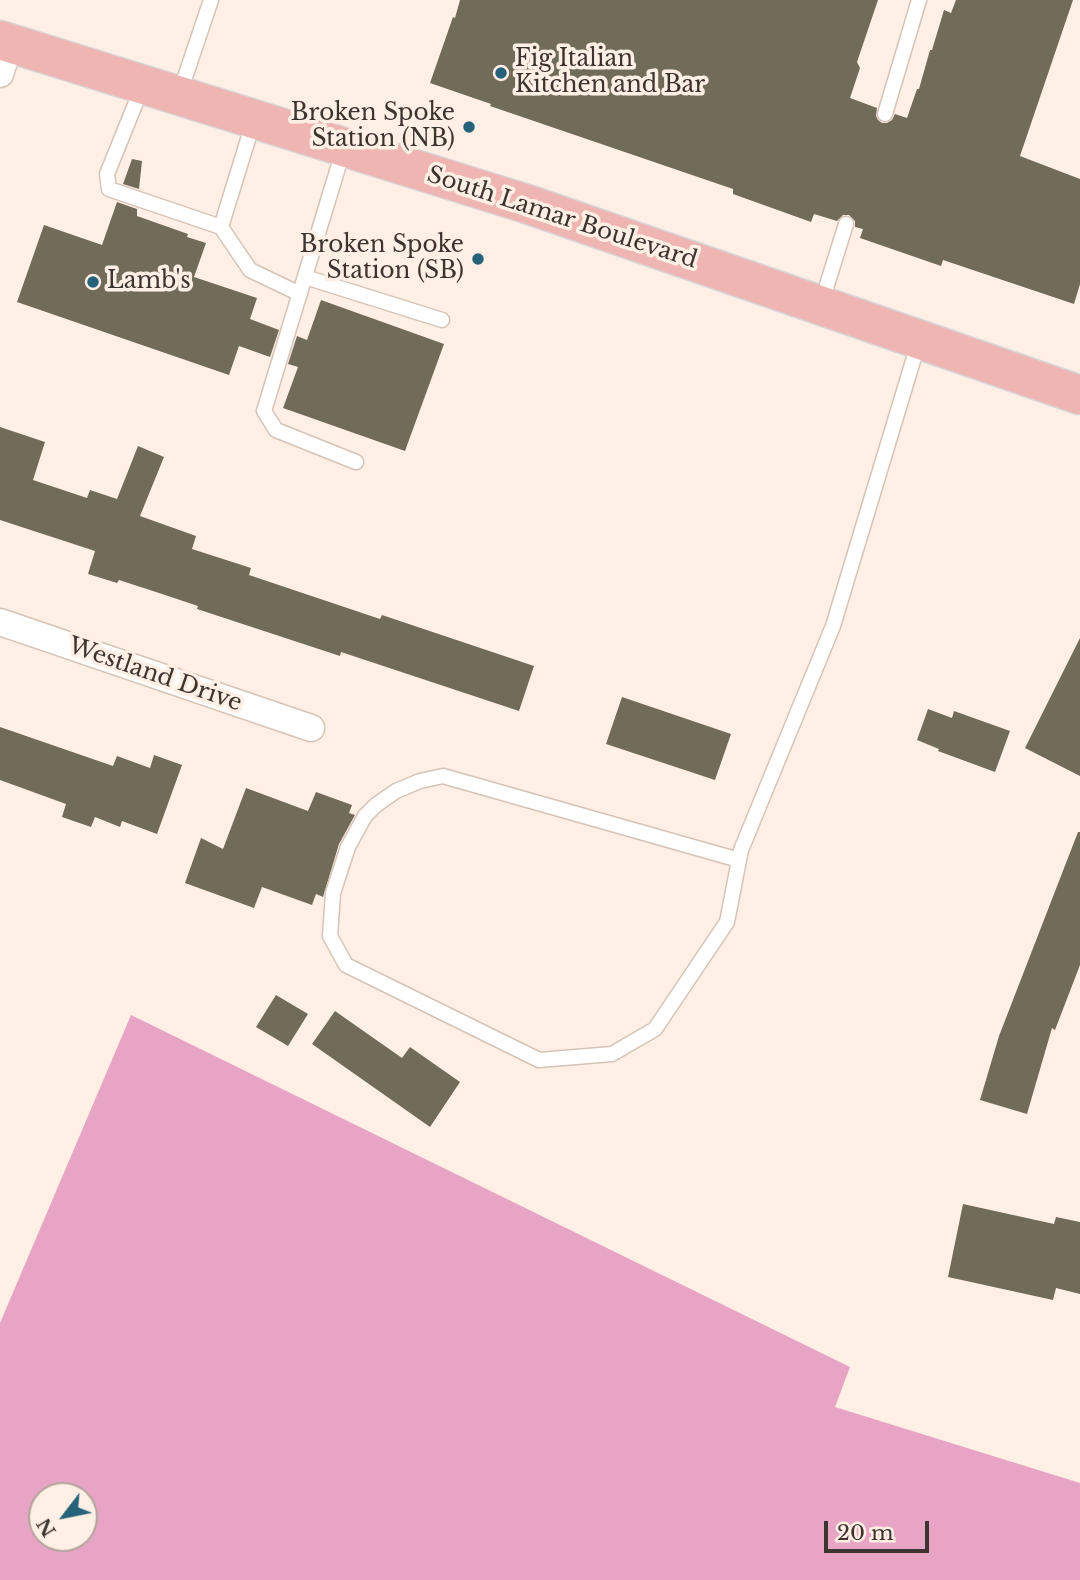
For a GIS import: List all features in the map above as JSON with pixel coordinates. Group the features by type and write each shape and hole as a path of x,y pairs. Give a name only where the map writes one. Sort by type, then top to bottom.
{"main road":[{"name":"South Lamar Boulevard","path":"3,52 161,91 527,204 1080,395"}],"street":[{"name":"Westland Drive","path":"0,622 311,728"}],"lane":[{"path":"211,0 161,91 107,174 109,189 221,227 250,270 300,294"},
{"path":"885,114 919,0"},
{"path":"221,227 254,120"},
{"path":"344,147 264,411 276,430 356,462"},
{"path":"821,305 846,224"},
{"path":"305,277 442,320"},
{"path":"739,860 443,776 420,781 396,791 365,816 348,847 333,893 330,936 346,965 539,1060 612,1055 655,1029 727,922 741,850 833,626 919,340"}],"shaded area":[{"path":"131,1015 850,1367 835,1407 1080,1483 1080,1580 0,1580 0,1323"}],"building":[{"path":"460,0 878,0 857,62 860,68 850,98 877,108 878,120 887,123 895,114 907,118 944,10 951,13 956,0 1073,0 1020,156 1080,179 1080,284 1074,304 943,260 941,266 860,238 863,229 855,227 855,221 849,215 843,215 837,221 814,214 811,222 733,194 733,189 430,83"},
{"path":"132,159 142,161 139,189 123,184"},
{"path":"117,202 137,209 137,216 206,243 194,277 257,298 250,319 279,330 270,357 239,346 229,375 17,302 44,225 102,245"},
{"path":"321,300 444,344 405,451 283,408 298,367 288,364 297,336 307,340"},
{"path":"0,427 45,442 33,480 87,498 90,490 117,499 138,446 164,457 140,516 196,536 192,549 251,568 249,575 380,619 382,615 534,666 519,711 341,652 340,656 119,580 117,583 88,574 95,551 0,520"},
{"path":"1080,638 1080,776 1025,748"},
{"path":"622,697 731,734 715,780 606,744"},
{"path":"928,709 952,718 954,711 1010,731 995,772 938,751 939,749 917,740"},
{"path":"0,727 113,766 117,756 150,768 154,755 182,765 157,834 122,821 120,827 95,817 91,827 62,817 66,804 0,780"},
{"path":"246,788 308,811 316,792 352,805 349,813 355,815 339,844 323,897 316,894 312,905 262,887 254,908 185,883 201,838 223,849"},
{"path":"1078,832 1080,965 1055,1030 1052,1028 1027,1114 980,1100 999,1036"},
{"path":"276,995 308,1014 288,1046 256,1027"},
{"path":"335,1011 402,1058 410,1047 460,1082 430,1127 312,1044"},
{"path":"963,1204 1054,1224 1056,1217 1080,1222 1080,1294 1056,1288 1053,1300 948,1277"}],"place":[{"name":"Fig Italian Kitchen and Bar","path":"501,73"},
{"name":"Broken Spoke Station (NB)","path":"469,127"},
{"name":"Broken Spoke Station (SB)","path":"478,259"},
{"name":"Lamb's","path":"93,282"}]}
